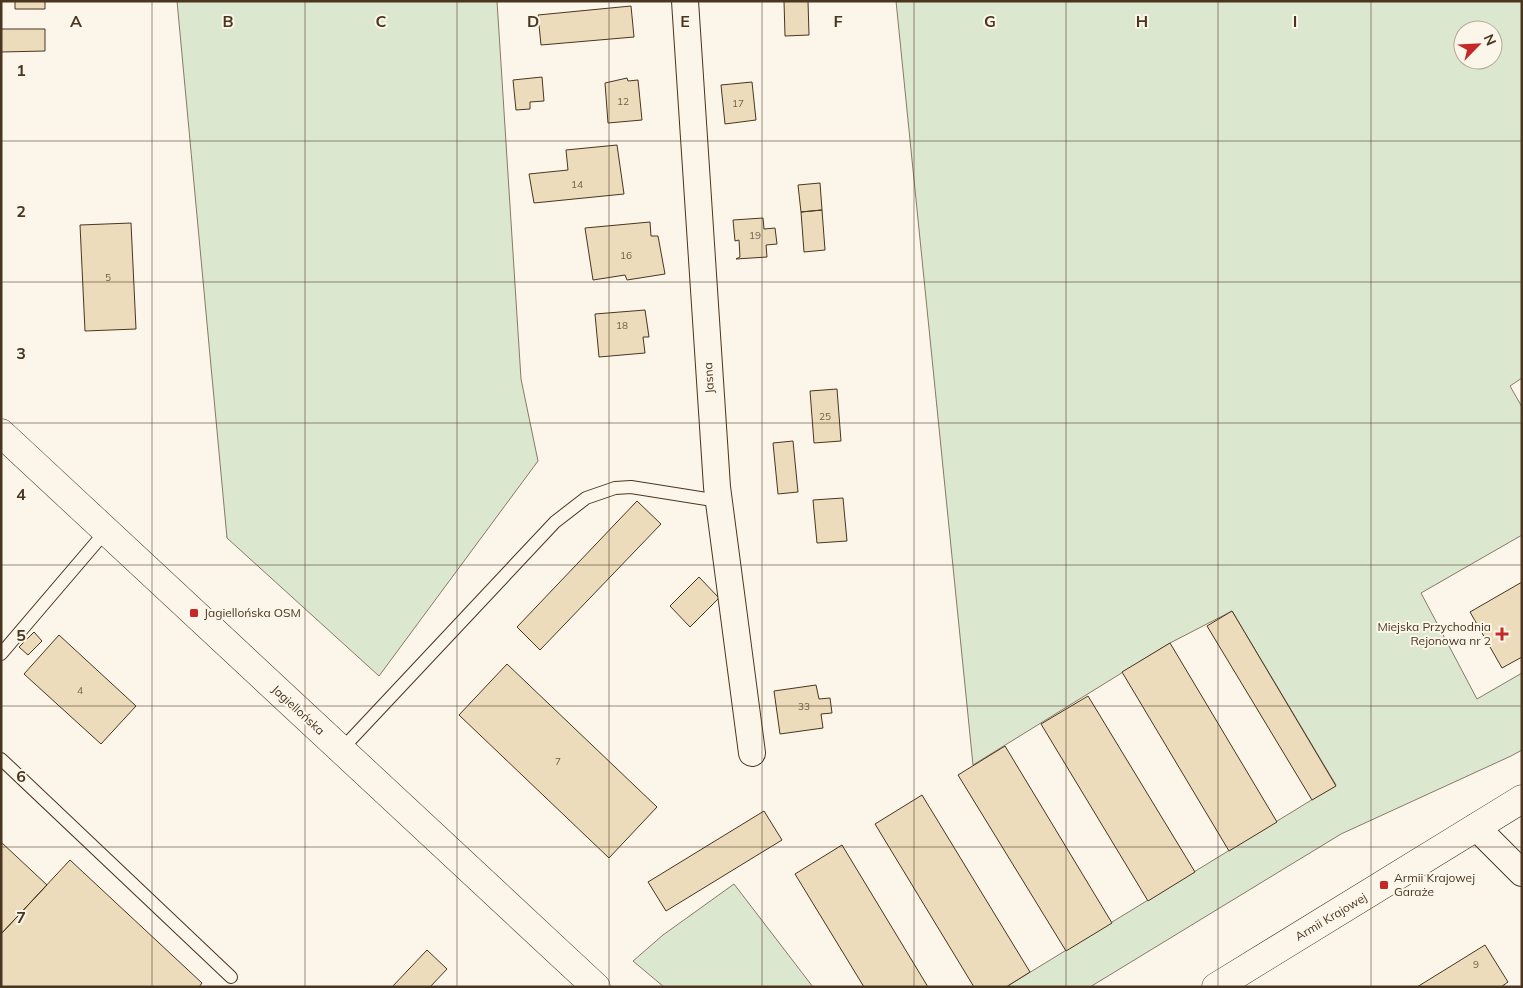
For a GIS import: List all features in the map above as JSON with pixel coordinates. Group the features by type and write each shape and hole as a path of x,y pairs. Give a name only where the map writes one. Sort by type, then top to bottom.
{"street":[{"name":"Jasna","path":"685,1 719,501 752,753"},
{"name":"Jagiellońska","path":"1,433 596,987"},
{"name":"Armii Krajowej","path":"1216,987 1522,799"},
{"path":"1476,827 1522,873"}],"lane":[{"path":"341,750 555,522 586,498 615,488 631,487 719,501"},
{"path":"1,654 106,531"},
{"path":"1,760 232,977"}],"green space":[{"path":"177,1 497,1 521,379 538,461 379,676 227,538"},
{"path":"896,1 1522,1 1522,378 1510,386 1522,407 1522,535 1421,593 1477,699 1522,673 1522,750 1341,834 1090,987 1006,987 1336,785 1232,611 1170,643 973,765"},
{"path":"734,884 813,987 664,987 633,961 663,935"}],"building":[{"path":"15,1 45,1 45,9 15,9"},
{"path":"784,1 808,1 809,35 785,36"},
{"path":"631,6 634,37 541,45 538,15"},
{"path":"1,29 45,29 45,51 1,52"},
{"path":"542,77 544,101 530,102 530,109 516,110 513,80"},
{"path":"627,78 628,81 638,80 642,120 608,123 605,83"},
{"path":"752,82 756,120 725,124 721,85"},
{"path":"617,145 624,194 534,203 529,174 568,170 566,150"},
{"path":"820,183 822,210 801,212 798,185"},
{"path":"822,210 825,250 804,252 801,212"},
{"path":"763,218 764,229 775,228 777,244 766,245 767,257 736,259 740,257 739,240 735,241 733,220"},
{"path":"650,222 651,236 658,236 665,274 627,280 625,275 593,280 585,228"},
{"path":"131,223 136,329 85,331 80,225"},
{"path":"645,310 649,337 643,337 645,353 599,357 595,314"},
{"path":"837,389 841,441 814,443 810,391"},
{"path":"793,441 798,492 778,494 773,443"},
{"path":"843,498 847,541 817,543 813,500"},
{"path":"637,501 661,524 540,650 517,627"},
{"path":"699,577 719,598 690,627 670,606"},
{"name":"Miejska Przychodnia Rejonowa nr 2","path":"1522,582 1522,657 1502,668 1470,612"},
{"path":"1232,611 1336,786 1312,800 1207,626"},
{"path":"34,632 42,641 28,655 19,647"},
{"path":"59,635 136,706 101,744 24,674"},
{"path":"1170,643 1277,822 1229,851 1122,672"},
{"path":"507,664 657,807 609,858 459,715"},
{"path":"816,685 819,699 830,698 832,713 821,714 823,728 780,734 774,691"},
{"path":"1088,696 1195,872 1148,901 1041,724"},
{"path":"1005,746 1112,923 1066,951 958,775"},
{"path":"922,795 1030,972 1006,987 974,987 875,824"},
{"path":"764,811 782,840 666,911 648,882"},
{"path":"1,842 47,885 1,934"},
{"path":"842,845 928,987 864,987 795,874"},
{"path":"70,860 202,983 199,987 1,987 1,934"},
{"path":"1485,945 1508,982 1501,987 1417,987"},
{"path":"427,950 447,969 430,987 392,987"}],"place":[{"name":"Jagiellońska OSM","path":"194,613"},
{"name":"Miejska Przychodnia Rejonowa nr 2","path":"1502,634"},
{"name":"Armii Krajowej Garaże","path":"1384,885"}]}
